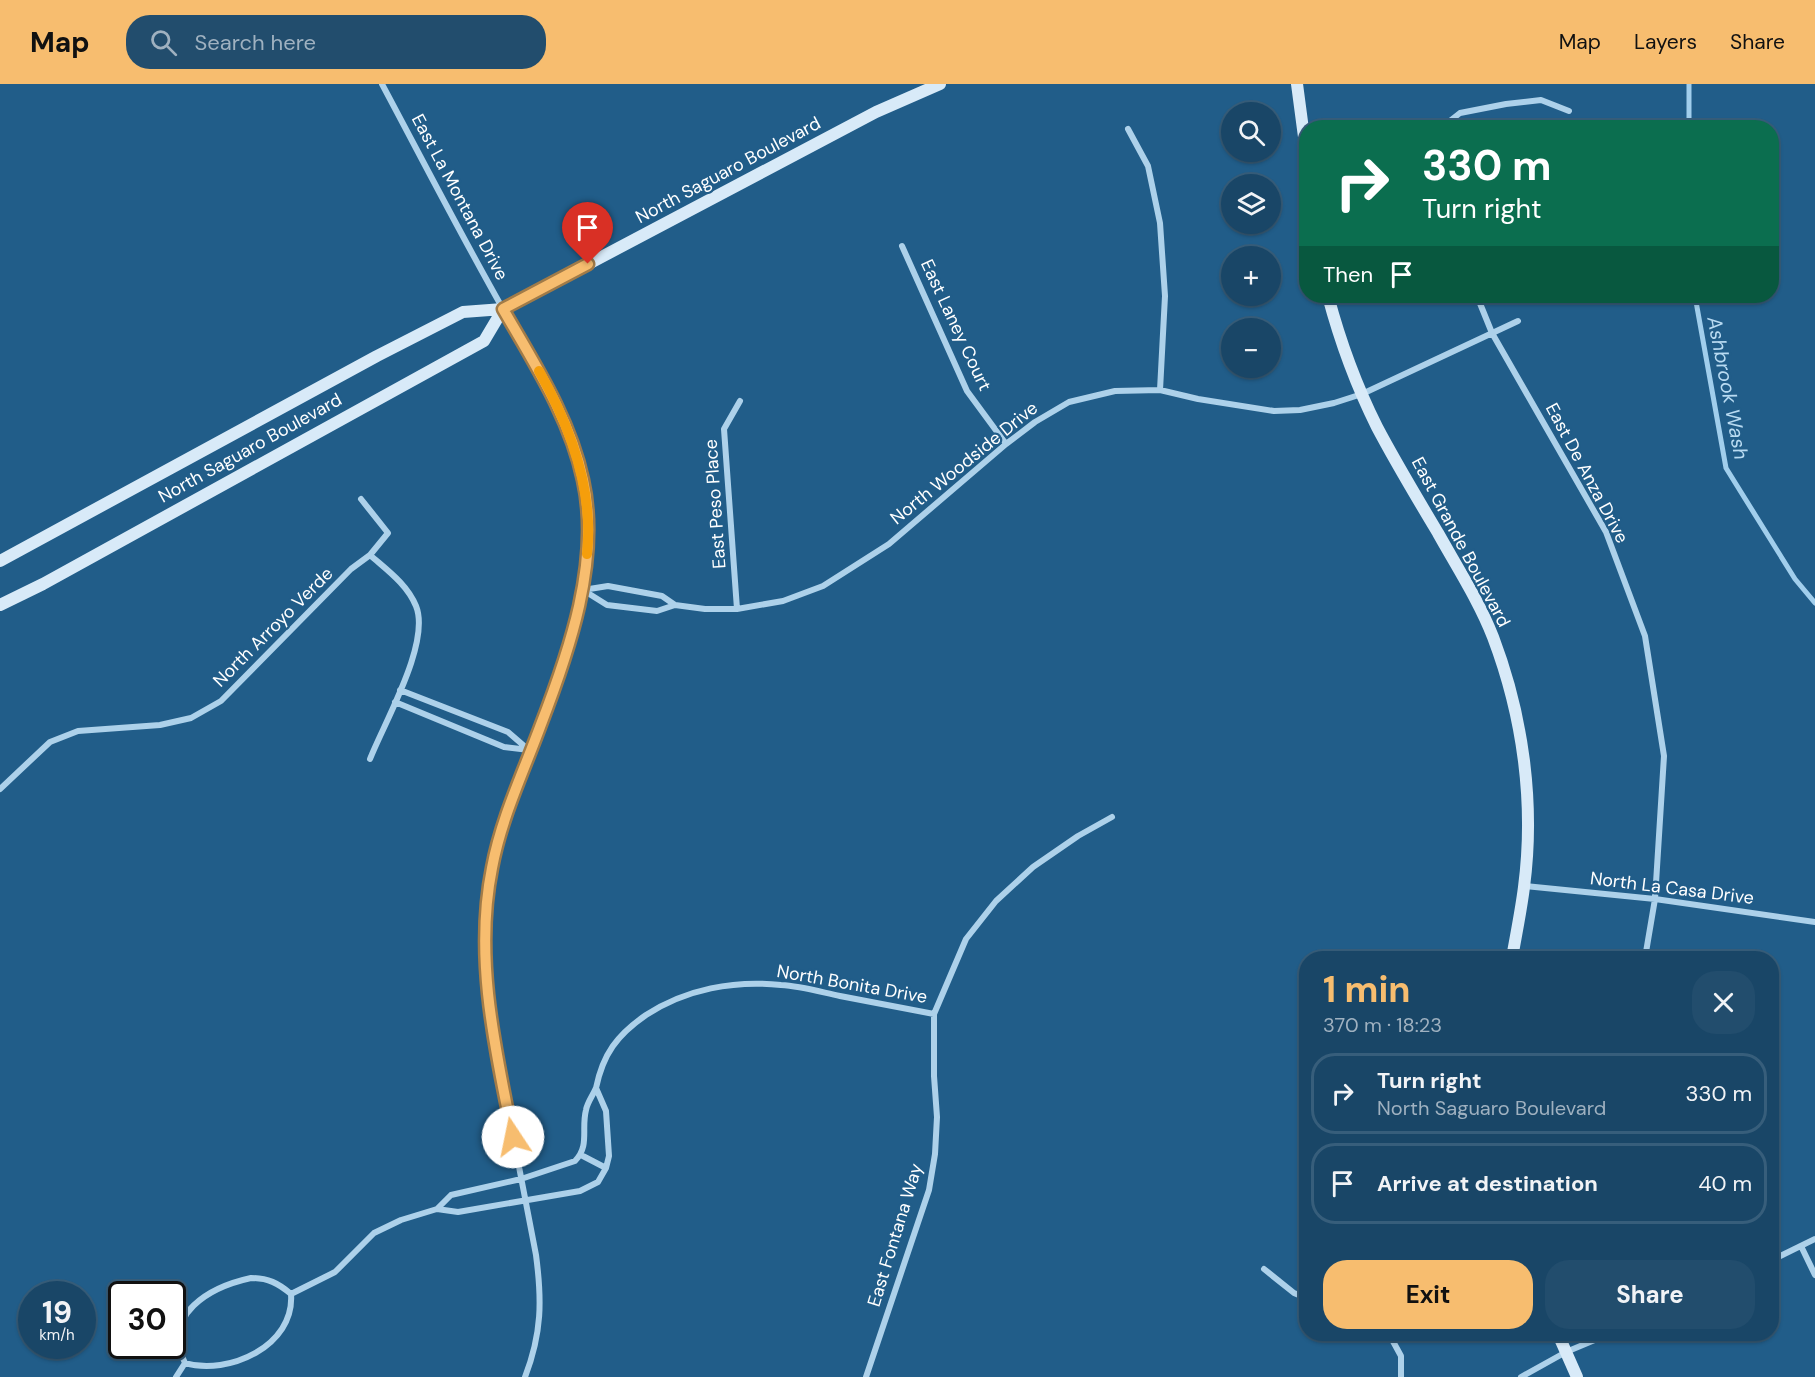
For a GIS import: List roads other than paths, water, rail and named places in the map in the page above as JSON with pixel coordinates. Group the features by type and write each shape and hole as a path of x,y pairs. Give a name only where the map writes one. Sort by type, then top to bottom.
{"main road":[{"name":"North Saguaro Boulevard","path":"0,561 441,323 463,312 503,309 876,112 940,84"},
{"path":"1297,84 1302,120"},
{"name":"East Grande Boulevard","path":"1330,303 1346,354 1377,426 1477,603 1504,670 1525,762 1528,834 1524,886 1513,951"},
{"name":"North Saguaro Boulevard","path":"0,605 43,584 484,341 503,309"},
{"path":"1561,1341 1577,1377"}],"street":[{"name":"East La Montana Drive","path":"382,84 503,309 545,382 565,425 584,481 588,546 583,590 574,628 540,728 509,807 492,866 484,933 496,1052 536,1255 541,1306 537,1334 525,1377"},
{"path":"1451,120 1460,113 1541,100 1569,111"},
{"path":"1128,129 1148,166 1160,223 1165,296 1160,390"},
{"name":"East Laney Court","path":"902,246 967,391 1006,444"},
{"name":"East De Anza Drive","path":"1480,303 1492,333 1606,532 1645,636 1664,756 1655,899 1646,951"},
{"name":"North Woodside Drive","path":"583,590 607,605 657,611 675,605 705,609 737,609 783,601 823,586 889,544 1006,444 1035,422 1069,402 1114,391 1160,390 1198,399 1274,411 1300,410 1362,394 1518,321"},
{"name":"East Peso Place","path":"737,609 724,429 740,402"},
{"name":"North Arroyo Verde","path":"0,789 50,742 78,731 160,725 191,718 221,701 351,569 370,555 388,533 361,499"},
{"path":"370,555 407,590 417,608 419,630 408,672 370,759"},
{"name":"North Woodside Drive","path":"583,590 608,586 662,596 675,605"},
{"path":"400,690 508,732 530,751"},
{"path":"395,702 504,747 530,751"},
{"name":"East Fontana Way","path":"866,1377 928,1190 935,1154 937,1117 934,1076 934,1014 966,939 996,901 1033,867 1078,836 1113,817"},
{"name":"North La Casa Drive","path":"1524,886 1655,899 1815,922"},
{"name":"North Bonita Drive","path":"581,1155 585,1145 586,1110 607,1054 627,1028 665,1003 704,989 743,984 782,984 934,1014"},
{"path":"291,1294 335,1272 374,1233 401,1220 437,1209 458,1212 579,1191 598,1182 606,1168 609,1156 608,1120 596,1088"},
{"path":"437,1209 452,1195 521,1179 575,1161 581,1155 606,1168"},
{"path":"1779,1257 1815,1239"},
{"path":"1801,1246 1815,1275"},
{"path":"1264,1269 1299,1295"},
{"path":"185,1363 179,1349 178,1334 189,1311 203,1297 226,1285 251,1278 261,1278 276,1283 291,1294"},
{"path":"185,1363 219,1366 251,1355 269,1342 280,1330 289,1313 291,1294"},
{"path":"1393,1341 1401,1356 1401,1377"},
{"path":"1521,1377 1566,1352 1592,1341"},
{"path":"176,1377 185,1363"}],"waterway":[{"name":"Ashbrook Wash","path":"1689,84 1689,120"},
{"name":"Ashbrook Wash","path":"1696,303 1726,468 1795,579 1815,603"}]}
